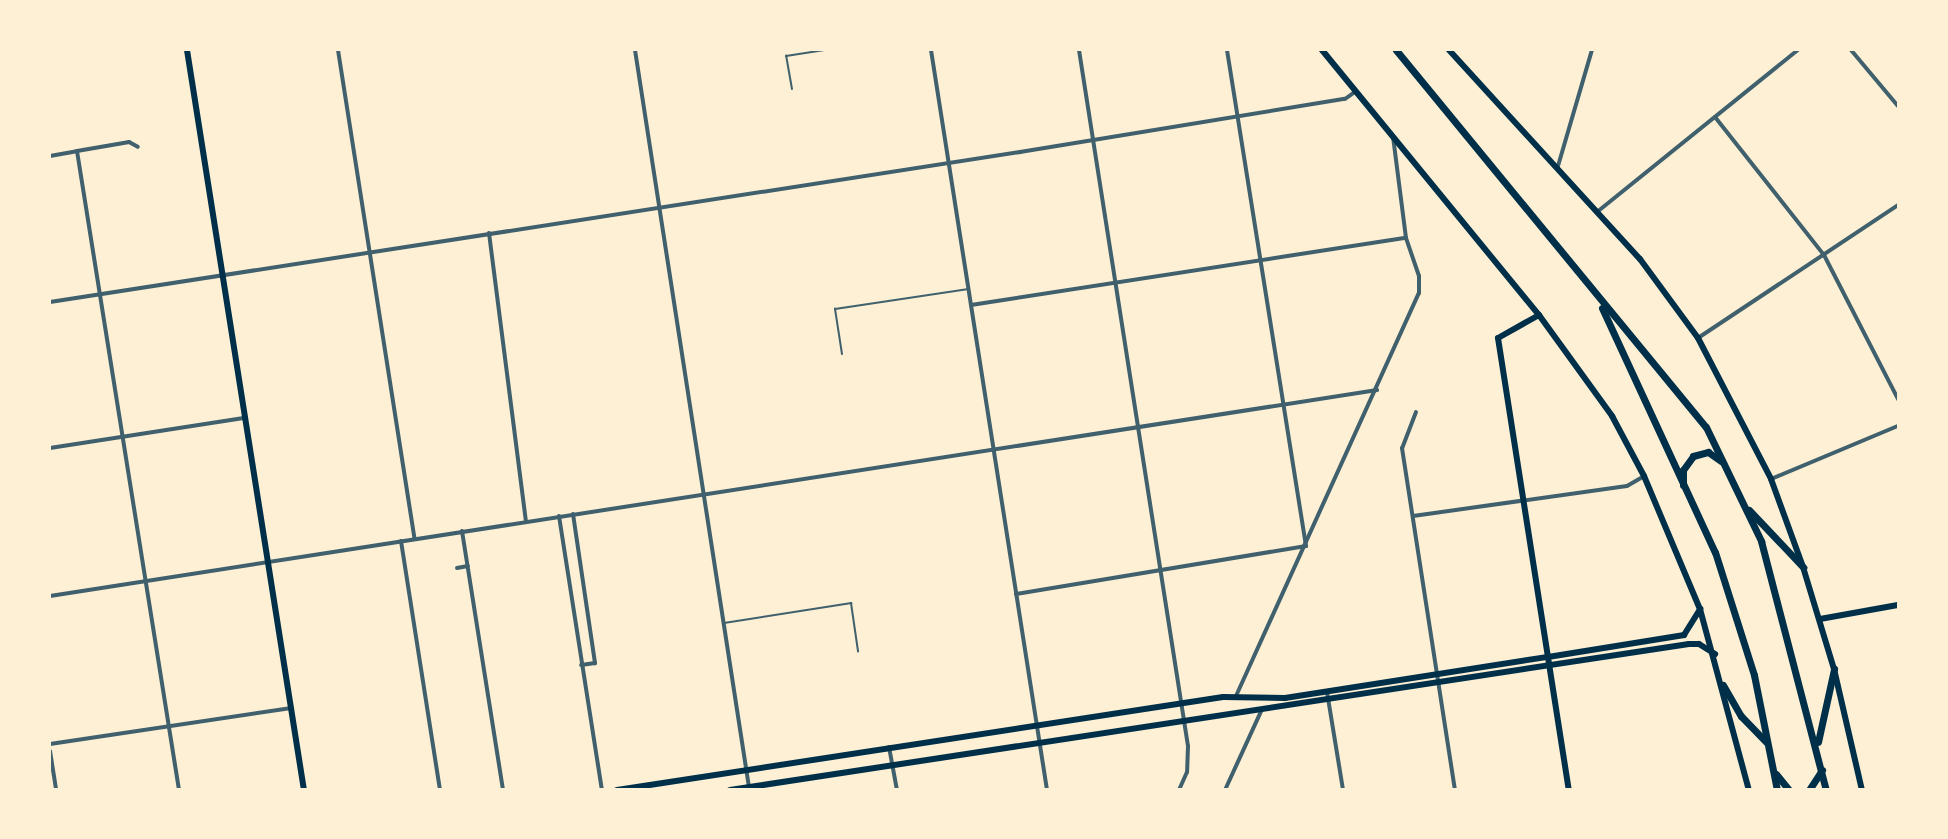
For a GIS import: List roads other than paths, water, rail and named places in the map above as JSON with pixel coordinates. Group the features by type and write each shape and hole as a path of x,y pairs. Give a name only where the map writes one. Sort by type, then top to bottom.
{"highway":[{"path":"1396,50 1597,298 1689,401 1725,464 1761,540 1818,748 1826,789"},
{"path":"1597,298 1714,552 1739,622 1763,712 1777,789"},
{"path":"1683,489 1683,471 1693,456 1708,452 1725,464"},
{"path":"1744,505 1803,567"},
{"path":"1818,748 1822,711 1834,669"},
{"path":"1723,685 1741,716 1767,743"},
{"path":"1771,764 1780,782 1789,789"},
{"path":"1809,789 1822,769"}],"main road":[{"path":"187,50 304,789"},
{"path":"1322,50 1592,383 1644,476 1700,609 1723,685 1749,789"},
{"path":"1449,50 1558,166 1640,259 1698,338 1771,478 1820,619 1862,789"},
{"path":"1539,315 1498,338 1569,789"},
{"path":"1820,619 1897,607"},
{"path":"617,789 1181,703 1236,696 1285,698 1327,692 1684,635 1700,609"},
{"path":"730,789 750,788 1183,718 1329,700 1689,644 1699,644 1714,654"}],"street":[{"path":"338,50 415,539"},
{"path":"635,50 750,788"},
{"path":"931,50 1047,789"},
{"path":"1079,50 1181,703 1188,763 1179,789"},
{"path":"1227,50 1306,546"},
{"path":"1558,166 1592,50"},
{"path":"1598,212 1798,50"},
{"path":"1851,50 1899,106"},
{"path":"50,302 1345,99 1356,91"},
{"path":"1715,117 1824,255 1899,399"},
{"path":"1236,696 1377,390 1419,293 1419,276 1407,238 1393,136"},
{"path":"50,156 129,142 138,147"},
{"path":"77,151 98,295 179,789"},
{"path":"1698,338 1734,311 1899,205"},
{"path":"489,233 526,522"},
{"path":"971,305 1407,238"},
{"path":"50,596 1377,390"},
{"path":"1416,412 1402,448 1455,789"},
{"path":"50,448 245,418"},
{"path":"1771,478 1899,426"},
{"path":"1413,516 1627,486 1644,476"},
{"path":"573,514 595,663 581,665"},
{"path":"559,516 602,789"},
{"path":"462,531 503,789"},
{"path":"401,541 440,789"},
{"path":"1016,594 1306,546"},
{"path":"458,568 468,566"},
{"path":"1327,692 1342,789"},
{"path":"50,744 168,724 291,708"},
{"path":"1225,789 1262,709"},
{"path":"889,747 897,789"},
{"path":"50,751 56,789"}],"lane":[{"path":"792,89 786,56 825,50"},
{"path":"842,354 835,309 969,289"},
{"path":"724,623 851,603 858,651"}]}
